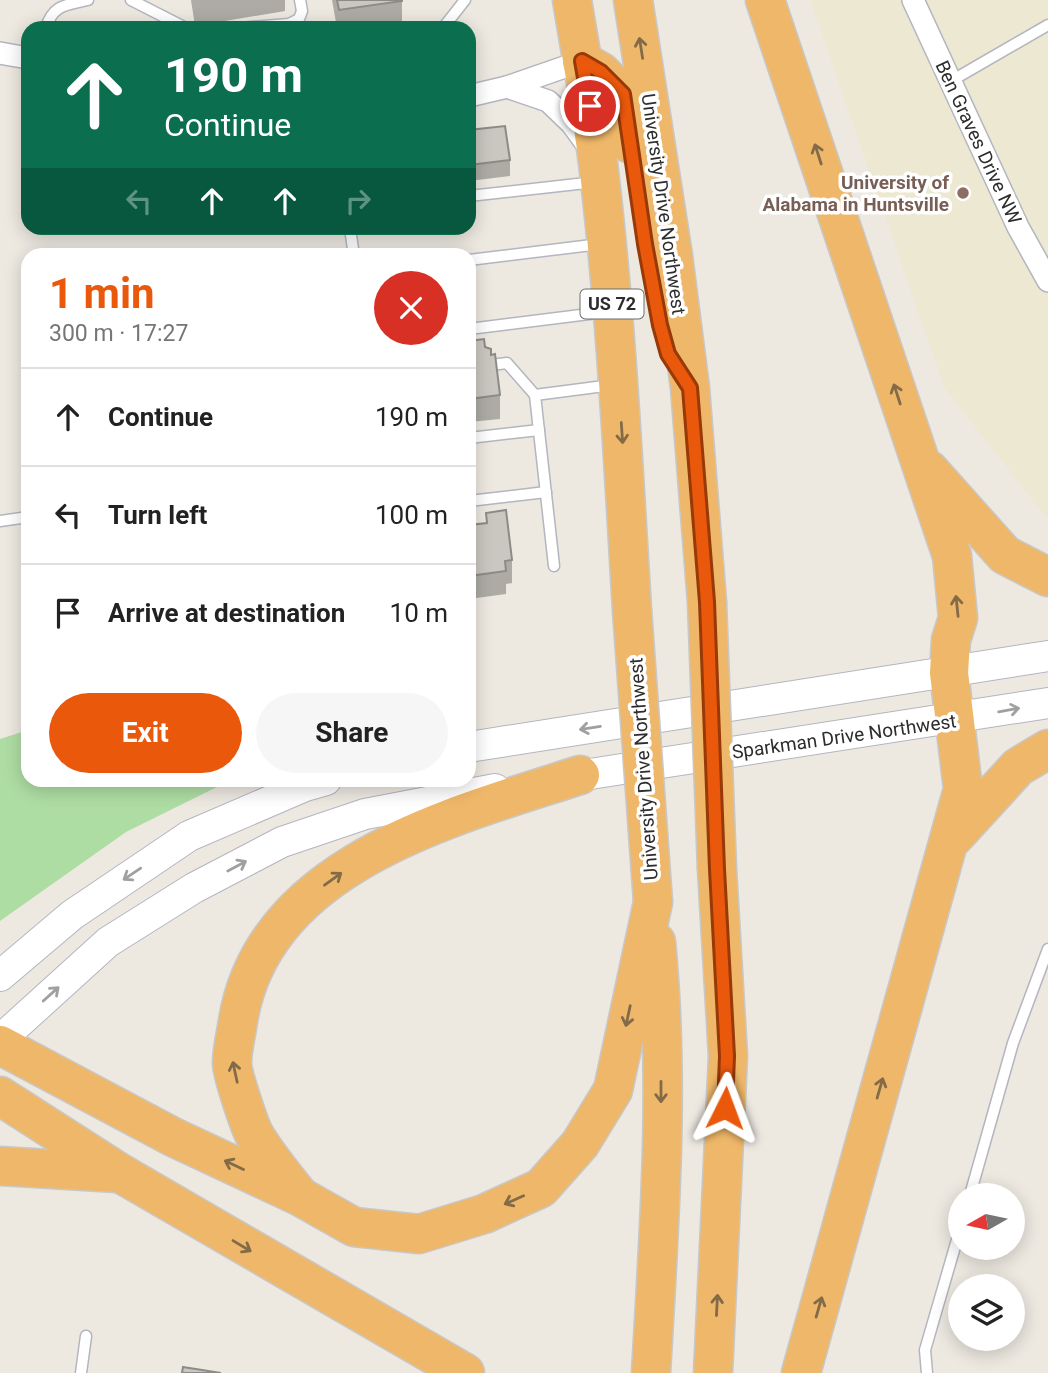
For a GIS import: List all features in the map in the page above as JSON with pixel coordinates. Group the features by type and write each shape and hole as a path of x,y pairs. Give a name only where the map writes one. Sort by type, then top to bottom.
{"highway":[{"name":"University Drive Northwest","path":"572,0 599,172 606,244 661,986 662,1175 651,1373"},
{"name":"University Drive Northwest","path":"633,0 673,256 690,388 707,602 727,1056 713,1373"},
{"path":"765,0 952,556 958,618 951,640 949,673 963,789 801,1373"},
{"name":"US 72","path":"582,61 601,72 623,94 660,325 668,354 690,388"},
{"path":"919,458 1005,555 1048,577"},
{"path":"948,844 1018,767 1048,749"},
{"path":"299,1196 253,1132 232,1065 242,999 268,942 306,899 363,858 439,821 580,775"},
{"path":"0,1045 173,1137 299,1196 354,1227 419,1234 484,1214 541,1188 580,1144 612,1090 653,902"},
{"path":"0,1096 120,1173 465,1373"},
{"path":"0,1166 120,1173"}],"main road":[{"path":"476,746 1048,656"},
{"name":"Sparkman Drive Northwest","path":"0,1040 108,942 194,888 282,842 365,814 580,775 1048,703"},
{"path":"0,976 72,915 189,836 303,787"}],"street":[{"name":"Ben Graves Drive NW","path":"913,0 1018,227 1048,281"},
{"path":"0,53 21,57"},
{"path":"476,94 508,87 582,61"},
{"path":"508,87 548,101 572,124 599,172"}],"lane":[{"path":"48,21 49,16 61,6 88,0"},
{"path":"131,0 172,21"},
{"path":"295,21 299,19 302,11 300,0"},
{"path":"448,21 465,0"},
{"path":"950,81 1048,24"},
{"path":"476,195 599,172"},
{"path":"476,259 606,244"},
{"path":"476,328 612,311"},
{"path":"491,365 507,363 535,395 554,565"},
{"path":"535,395 618,384"},
{"path":"476,437 539,430"},
{"path":"476,500 546,492"},
{"path":"0,521 21,518"},
{"path":"973,1183 1013,1043 1048,949"},
{"path":"927,1373 925,1350 951,1260"},
{"path":"81,1373 86,1336"}],"shaded area":[{"name":"University of Alabama in Huntsville","path":"810,0 1048,0 1048,517 944,387"}],"green space":[{"path":"21,732 21,787 217,787 126,832 0,921 0,739"}],"building":[{"path":"337,0 402,0 402,1 339,10"},
{"path":"505,126 510,160 476,164 476,129"},
{"path":"484,339 485,347 491,349 491,355 495,354 500,395 476,398 476,340"},
{"path":"506,510 512,560 505,561 506,571 476,575 476,524 487,523 486,513"},
{"path":"183,1367 221,1373 182,1373"}],"place":[{"name":"University of Alabama in Huntsville","path":"963,193"}],"route":[{"path":"590,106 582,61 601,72 623,94 660,325 668,354 690,388 707,602 727,1056 725,1108"}]}
